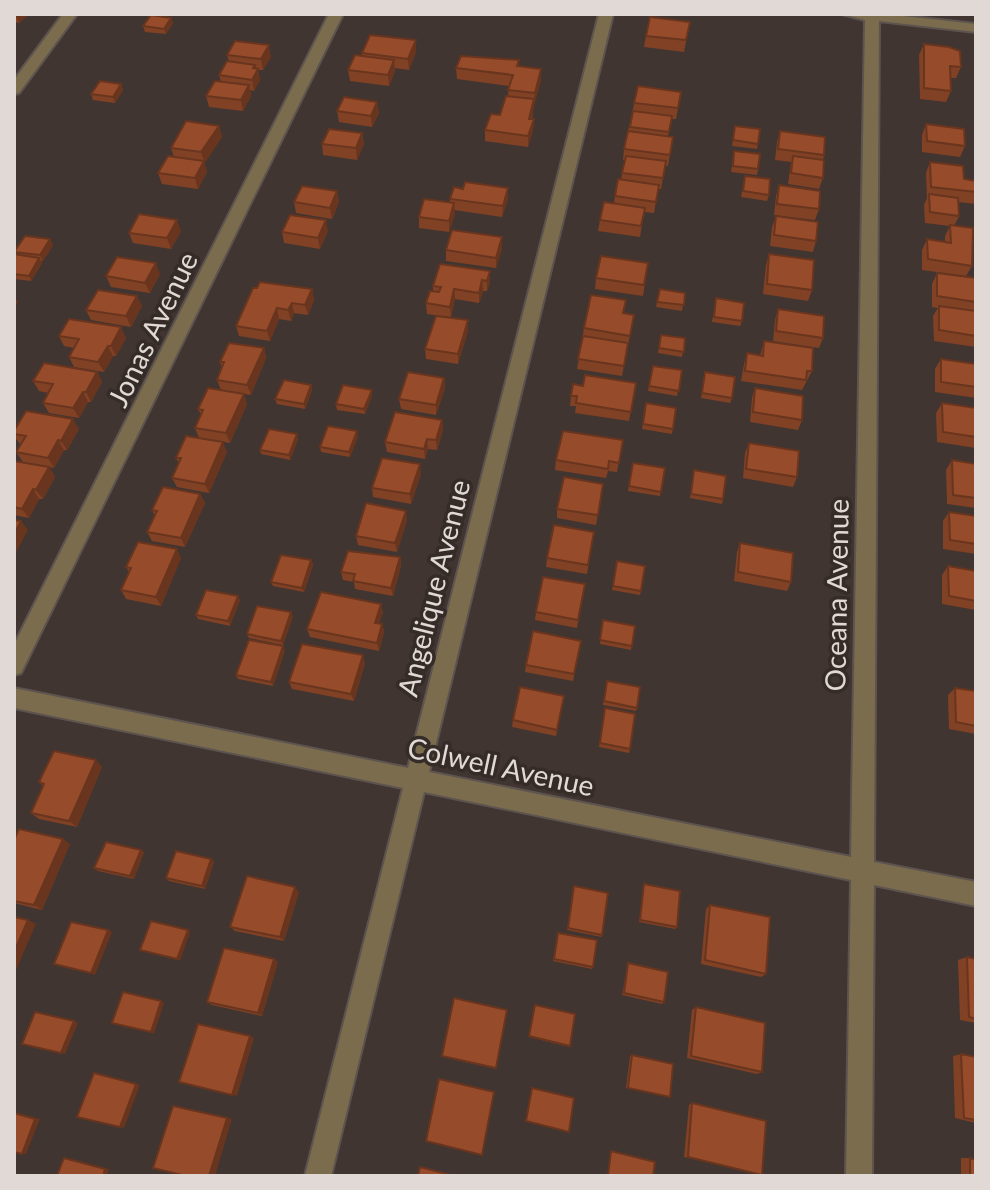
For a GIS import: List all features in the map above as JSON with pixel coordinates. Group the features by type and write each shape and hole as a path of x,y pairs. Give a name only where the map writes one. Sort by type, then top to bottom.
{"street":[{"path":"14,90 70,14"},
{"name":"Jonas Avenue","path":"14,666 336,14"},
{"name":"Angelique Avenue","path":"318,1176 414,778 606,14"},
{"path":"849,14 976,28"},
{"name":"Oceana Avenue","path":"859,1176 872,15"},
{"name":"Colwell Avenue","path":"14,698 976,894"}],"building":[{"path":"151,15 171,18 164,29 143,26"},
{"path":"650,17 690,22 686,40 646,36"},
{"path":"370,35 416,40 408,59 362,53"},
{"path":"235,41 269,45 261,59 227,55"},
{"path":"924,44 960,51 961,67 950,66 951,91 924,88"},
{"path":"355,55 394,60 388,75 348,70"},
{"path":"461,56 519,60 517,66 541,69 535,93 508,90 513,75 456,68"},
{"path":"227,61 255,65 253,68 258,69 252,80 219,75"},
{"path":"100,81 121,84 113,97 91,94"},
{"path":"215,81 249,85 241,100 206,96"},
{"path":"638,86 681,92 678,108 634,103"},
{"path":"506,96 534,99 529,119 534,119 528,136 485,130 491,114 500,115"},
{"path":"344,97 377,102 371,116 337,111"},
{"path":"633,111 672,116 669,132 630,127"},
{"path":"186,121 219,126 201,152 171,148"},
{"path":"926,124 964,129 965,146 927,141"},
{"path":"735,126 760,129 758,144 733,140"},
{"path":"329,129 362,133 356,148 322,144"},
{"path":"628,131 673,137 670,155 624,149"},
{"path":"780,131 825,137 824,155 778,149"},
{"path":"734,151 760,154 758,169 733,166"},
{"path":"168,156 204,161 195,178 158,173"},
{"path":"626,156 666,161 663,178 622,173"},
{"path":"793,156 824,160 823,178 791,173"},
{"path":"930,162 963,166 964,179 976,181 976,192 931,187"},
{"path":"745,176 770,179 769,195 743,191"},
{"path":"618,179 659,185 656,202 615,196"},
{"path":"465,182 508,188 503,206 450,199 454,187 463,189"},
{"path":"779,185 820,191 819,209 777,204"},
{"path":"302,186 337,191 330,208 294,202"},
{"path":"929,194 958,198 959,216 930,212"},
{"path":"424,199 454,203 449,221 419,217"},
{"path":"604,202 645,208 641,226 600,220"},
{"path":"139,214 177,220 167,238 129,233"},
{"path":"290,215 326,220 318,238 282,232"},
{"path":"776,216 818,222 816,241 774,235"},
{"path":"950,225 973,228 972,266 928,259 927,239 951,243"},
{"path":"452,230 502,237 496,258 446,250"},
{"path":"25,236 50,239 40,255 14,252"},
{"path":"14,254 39,258 29,276 14,274"},
{"path":"769,254 814,260 812,290 767,284"},
{"path":"601,256 648,263 644,285 596,278"},
{"path":"117,257 156,263 145,283 106,276"},
{"path":"440,264 490,271 487,281 482,280 479,293 454,289 450,307 426,303 430,291 439,292 441,287 433,286"},
{"path":"937,273 976,278 976,302 937,296"},
{"path":"260,282 312,289 305,305 292,303 288,310 277,308 267,331 236,326 253,288 257,288"},
{"path":"660,289 685,293 684,305 657,302"},
{"path":"98,290 137,296 126,316 86,310"},
{"path":"591,295 626,300 623,313 634,315 630,336 584,328"},
{"path":"716,298 744,303 742,321 714,317"},
{"path":"939,306 976,311 976,336 939,330"},
{"path":"778,309 824,316 823,338 776,331"},
{"path":"436,316 468,320 458,354 425,349"},
{"path":"69,319 121,327 98,362 69,357 79,339 59,336"},
{"path":"661,335 685,338 684,352 659,348"},
{"path":"583,336 628,343 624,366 578,359"},
{"path":"764,341 813,348 812,371 807,371 806,380 745,371 747,353 763,356"},
{"path":"229,343 264,348 247,385 217,380 224,362 220,362"},
{"path":"941,359 976,364 976,387 941,382"},
{"path":"44,363 97,372 73,408 43,403 53,384 33,381"},
{"path":"653,366 682,370 679,391 649,386"},
{"path":"408,372 444,378 436,405 399,399"},
{"path":"705,372 735,377 732,398 702,393"},
{"path":"585,375 636,383 631,412 576,403 577,396 571,396 573,384 583,386"},
{"path":"284,380 311,385 304,404 275,399"},
{"path":"343,385 372,390 364,409 336,404"},
{"path":"208,388 244,394 226,433 195,428 203,410 198,409"},
{"path":"755,388 803,396 802,420 753,412"},
{"path":"646,403 676,408 673,429 643,424"},
{"path":"942,403 976,408 976,437 943,432"},
{"path":"26,411 73,419 48,458 16,452 26,436 14,434 14,431"},
{"path":"395,412 442,420 436,440 427,439 424,449 385,442"},
{"path":"328,426 357,431 349,452 320,447"},
{"path":"269,429 297,434 289,455 260,450"},
{"path":"563,431 623,440 619,463 609,461 608,469 556,460"},
{"path":"186,436 223,442 205,484 172,478 181,458 176,458"},
{"path":"749,443 799,451 797,477 746,469"},
{"path":"382,458 420,464 410,494 372,488"},
{"path":"952,460 976,464 976,498 953,495"},
{"path":"14,461 49,467 22,509 14,507"},
{"path":"633,463 665,468 661,492 629,486"},
{"path":"694,470 726,476 723,499 691,494"},
{"path":"564,477 603,484 598,515 557,509"},
{"path":"163,487 200,494 181,538 147,532 157,511 152,510"},
{"path":"366,503 406,511 395,543 356,536"},
{"path":"949,512 976,516 976,544 950,540"},
{"path":"14,520 21,521 14,534"},
{"path":"554,525 594,532 588,565 547,558"},
{"path":"138,542 177,549 156,597 121,590 131,568 126,567"},
{"path":"740,543 793,553 791,582 738,572"},
{"path":"348,551 400,557 391,588 353,581 355,574 341,572"},
{"path":"281,555 311,560 302,588 271,582"},
{"path":"617,561 645,566 641,591 613,586"},
{"path":"948,566 976,571 976,601 949,596"},
{"path":"543,577 585,584 578,620 536,612"},
{"path":"206,590 238,596 228,621 196,615"},
{"path":"321,592 381,604 375,623 382,624 377,643 307,629"},
{"path":"257,606 291,612 281,641 247,634"},
{"path":"603,620 635,626 632,646 600,640"},
{"path":"533,631 581,641 574,674 526,665"},
{"path":"249,640 283,646 271,682 236,675"},
{"path":"302,644 363,655 351,694 289,682"},
{"path":"607,681 640,687 637,708 604,701"},
{"path":"520,687 564,696 557,730 513,720"},
{"path":"955,688 976,691 976,726 956,722"},
{"path":"605,708 635,714 630,749 600,743"},
{"path":"54,751 96,760 69,821 31,813 44,784 39,782"},
{"path":"19,829 63,839 34,905 14,901 14,840"},
{"path":"106,842 141,850 130,876 94,868"},
{"path":"176,851 211,859 202,886 166,878"},
{"path":"247,876 295,887 280,937 230,927"},
{"path":"644,884 680,891 677,927 640,920"},
{"path":"574,886 608,893 602,935 568,928"},
{"path":"710,905 770,917 766,974 705,960"},
{"path":"14,917 28,920 14,952"},
{"path":"151,921 188,930 177,959 140,950"},
{"path":"71,922 108,930 91,973 54,964"},
{"path":"558,933 597,940 593,967 554,959"},
{"path":"224,948 274,959 258,1013 207,1002"},
{"path":"967,957 976,959 976,1019 969,1017"},
{"path":"628,963 668,972 664,1002 624,993"},
{"path":"123,992 161,1001 151,1032 112,1023"},
{"path":"454,998 507,1010 496,1068 442,1056"},
{"path":"535,1005 575,1014 570,1046 529,1036"},
{"path":"696,1007 765,1023 762,1072 691,1056"},
{"path":"35,1012 74,1021 61,1053 22,1044"},
{"path":"198,1024 250,1036 232,1095 179,1082"},
{"path":"961,1054 976,1057 976,1120 964,1118"},
{"path":"632,1055 673,1064 670,1097 628,1088"},
{"path":"94,1073 136,1084 120,1127 77,1117"},
{"path":"439,1079 494,1092 482,1155 426,1141"},
{"path":"532,1088 574,1098 569,1132 526,1121"},
{"path":"692,1103 766,1121 762,1175 688,1157"},
{"path":"173,1106 227,1118 209,1176 186,1176 153,1168"},
{"path":"14,1113 35,1119 22,1154 14,1152"},
{"path":"611,1151 655,1162 653,1176 608,1176"},
{"path":"64,1158 105,1169 103,1176 57,1176"},
{"path":"970,1158 976,1160 976,1176 970,1176"},
{"path":"420,1167 455,1176 418,1176"}]}
